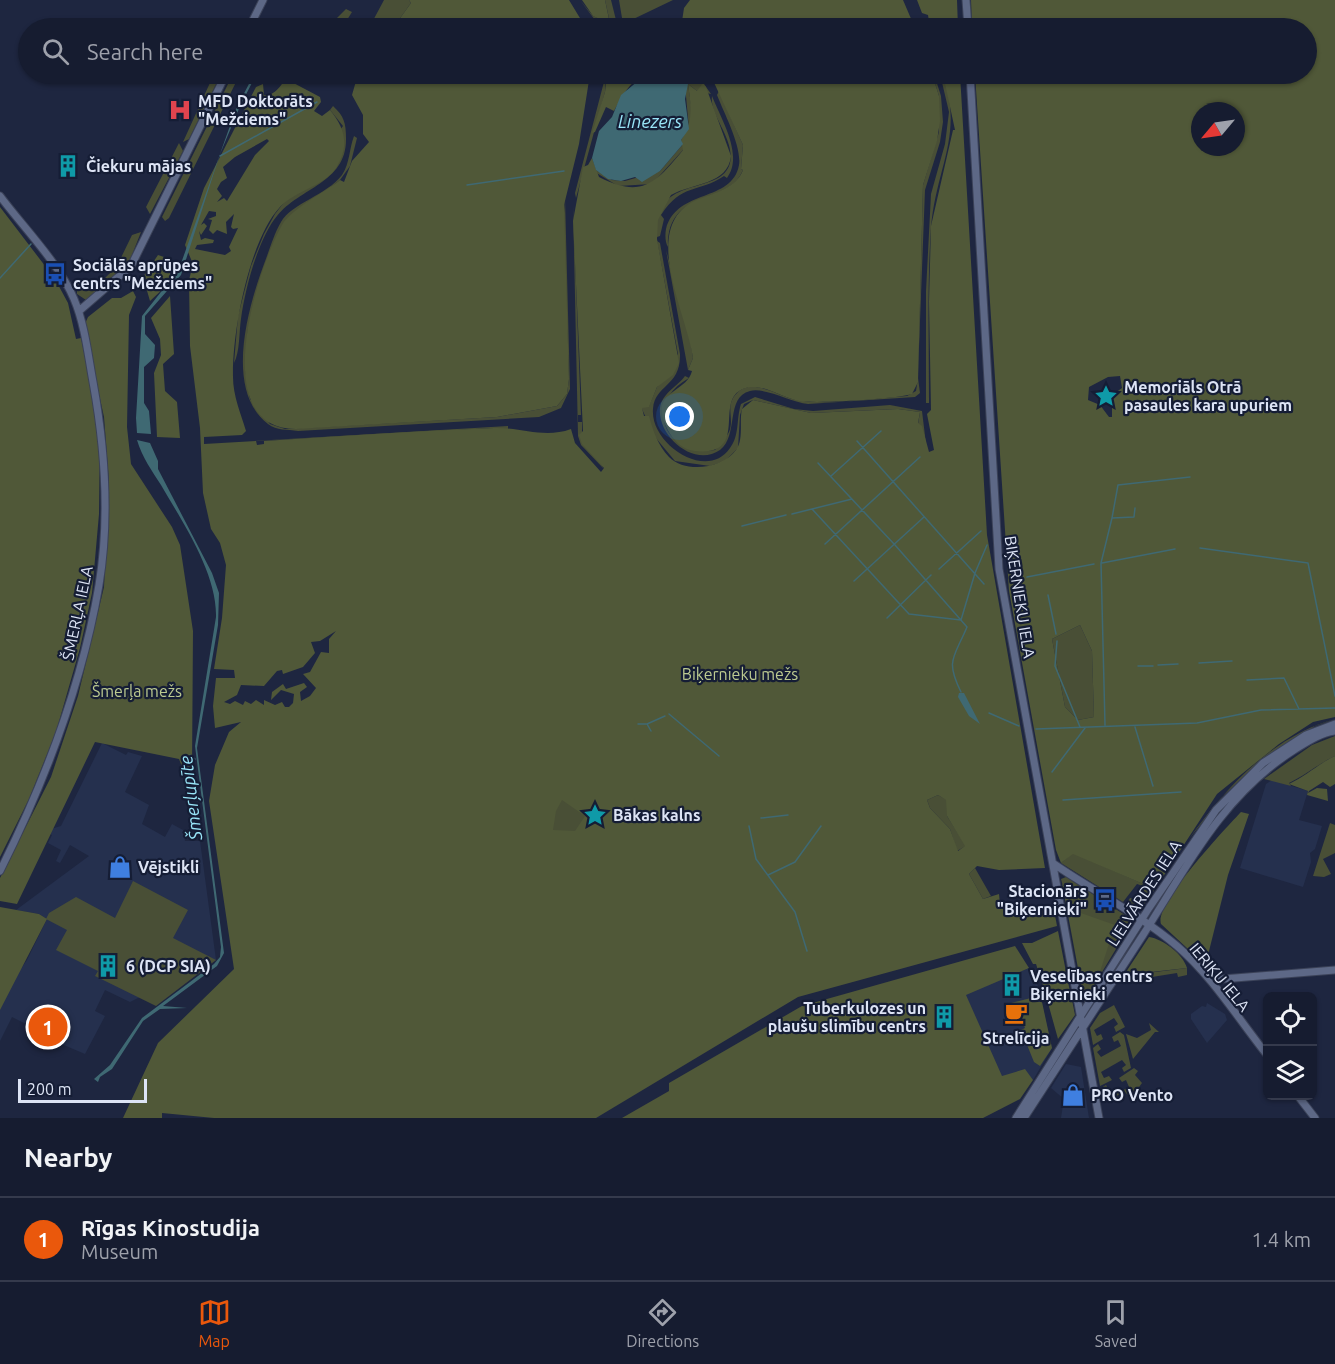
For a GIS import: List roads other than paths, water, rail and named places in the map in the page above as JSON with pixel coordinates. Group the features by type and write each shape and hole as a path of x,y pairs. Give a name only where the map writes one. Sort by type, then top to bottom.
{"main road":[{"path":"254,18 263,0"},
{"path":"966,0 967,18"},
{"path":"79,311 122,276 135,259 221,84"},
{"name":"BIĶERNIEKU IELA","path":"971,84 999,569 1100,1118"},
{"name":"ŠMERĻA IELA","path":"0,196 67,285 79,311 104,454 104,517 99,584 80,665 56,746 34,803 0,871"},
{"name":"LIELVĀRDES IELA","path":"1016,1118 1083,1027 1216,810 1239,784 1263,763 1306,735 1335,724"},
{"name":"LIELVĀRDES IELA","path":"1024,1118 1082,1016 1206,835 1242,790 1276,761 1307,742 1335,731"},
{"name":"IERIĶU IELA","path":"1054,864 1146,921 1179,948 1210,980 1263,1049"},
{"path":"1210,980 1335,970"},
{"path":"1302,1100 1315,1118"}],"water":[{"path":"249,84 251,84 220,154 181,275 145,316 145,334 155,345 154,358 144,367 144,403 149,411 151,434 137,433 142,316 179,269 236,109"},
{"name":"Linezers","path":"634,84 688,84 685,99 689,129 681,140 683,144 660,171 642,182 635,177 621,181 608,179 596,170 592,158 599,131 612,117 621,95"},
{"path":"137,440 150,443 158,461 158,469 212,573 219,593 218,625 197,748 224,953 217,966 163,1006 187,1008 160,1009 143,1021 112,1069 100,1077 98,1082 94,1079 110,1065 142,1018 214,964 220,957 221,947 195,746 216,617 215,600 205,566 197,549 148,464"},
{"path":"959,693 964,693 980,724 969,716 958,697"}],"waterway":[{"path":"220,156 317,102"},
{"path":"467,185 564,171"},
{"path":"0,278 31,244"},
{"path":"831,476 881,431"},
{"path":"857,441 984,584"},
{"path":"825,544 920,457"},
{"path":"818,463 895,545 967,627 955,653 952,666 961,692"},
{"path":"1135,508 1134,517 1112,518 1118,485 1190,477"},
{"path":"792,514 852,499"},
{"path":"812,509 909,614 961,620 975,573 987,545"},
{"path":"742,526 786,515"},
{"path":"854,581 924,517"},
{"path":"1105,725 1101,563 1112,518"},
{"path":"939,569 981,531"},
{"path":"1200,548 1308,563 1335,696"},
{"path":"1102,563 1175,549"},
{"path":"1027,577 1094,564"},
{"path":"887,618 931,575"},
{"path":"1048,595 1056,634"},
{"path":"1057,641 1055,666 1080,727"},
{"path":"1199,663 1232,661"},
{"path":"1158,665 1178,664"},
{"path":"1138,666 1153,666"},
{"path":"1247,680 1284,678 1299,709"},
{"path":"1036,729 1197,723 1261,710 1335,708"},
{"path":"989,713 1019,726"},
{"path":"669,714 719,756"},
{"path":"638,724 647,724 665,716"},
{"path":"647,724 651,731"},
{"path":"1135,727 1153,786"},
{"path":"1052,772 1085,728"},
{"name":"Šmerļupīte","path":"190,755 195,759"},
{"path":"1063,800 1181,792"},
{"path":"761,818 788,815"},
{"path":"749,826 756,859 795,912 807,951"},
{"path":"768,875 795,862 821,826"}],"place":[{"name":"MFD Doktorāts \"Mežciems\"","path":"180,110"},
{"name":"Čiekuru mājas","path":"68,166"},
{"name":"Sociālās aprūpes centrs \"Mežciems\"","path":"55,274"},
{"name":"Memoriāls Otrā pasaules kara upuriem","path":"1106,396"},
{"name":"Bākas kalns","path":"595,815"},
{"name":"Vējstikli","path":"120,867"},
{"name":"Stacionārs \"Biķernieki\"","path":"1105,900"},
{"name":"6 (DCP SIA)","path":"108,966"},
{"name":"Veselības centrs Biķernieki","path":"1012,985"},
{"name":"Strelīcija","path":"1016,1013"},
{"name":"Tuberkulozes un plaušu slimību centrs","path":"944,1017"},
{"name":"Rīgas Kinostudija","path":"48,1027"},
{"name":"PRO Vento","path":"1073,1095"}],"park label":[{"name":"Biķernieku mežs","path":"740,674"},
{"name":"Šmerļa mežs","path":"137,691"}]}
